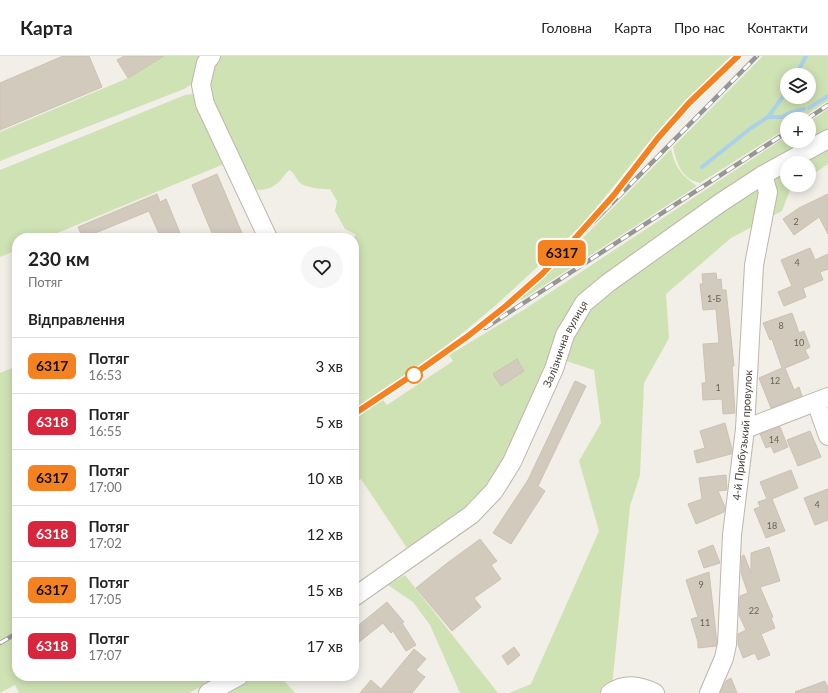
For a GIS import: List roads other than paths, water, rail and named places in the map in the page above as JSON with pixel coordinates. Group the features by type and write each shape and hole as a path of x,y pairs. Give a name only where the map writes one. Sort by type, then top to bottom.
{"street":[{"path":"211,56 206,63 201,85 205,104 266,233"},
{"name":"Залізнична вулиця","path":"359,593 470,515 494,491 512,462 554,369 565,335 584,303 608,283 720,203 763,175 828,139"},
{"name":"4-й Прибузький провулок","path":"709,693 724,658 727,644 732,535 745,429 754,265 768,192 763,175"},
{"path":"745,429 822,399 828,436"},
{"path":"208,693 229,681"},
{"path":"610,693 630,685 655,693"}],"waterway":[{"path":"800,68 806,56"},
{"path":"809,108 828,96"},
{"path":"768,117 780,101"},
{"path":"702,167 751,128 768,117 782,117 804,109"}],"railway":[{"path":"618,189 658,138 689,103 738,56"},
{"path":"359,411 471,334 542,274 757,56"},
{"path":"816,113 828,105"},
{"path":"485,328 780,137"},
{"path":"0,643 12,636"}],"train":[{"name":"6317","path":"359,411 468,336 507,305 542,274 613,196 658,138 689,103 738,56"}]}
